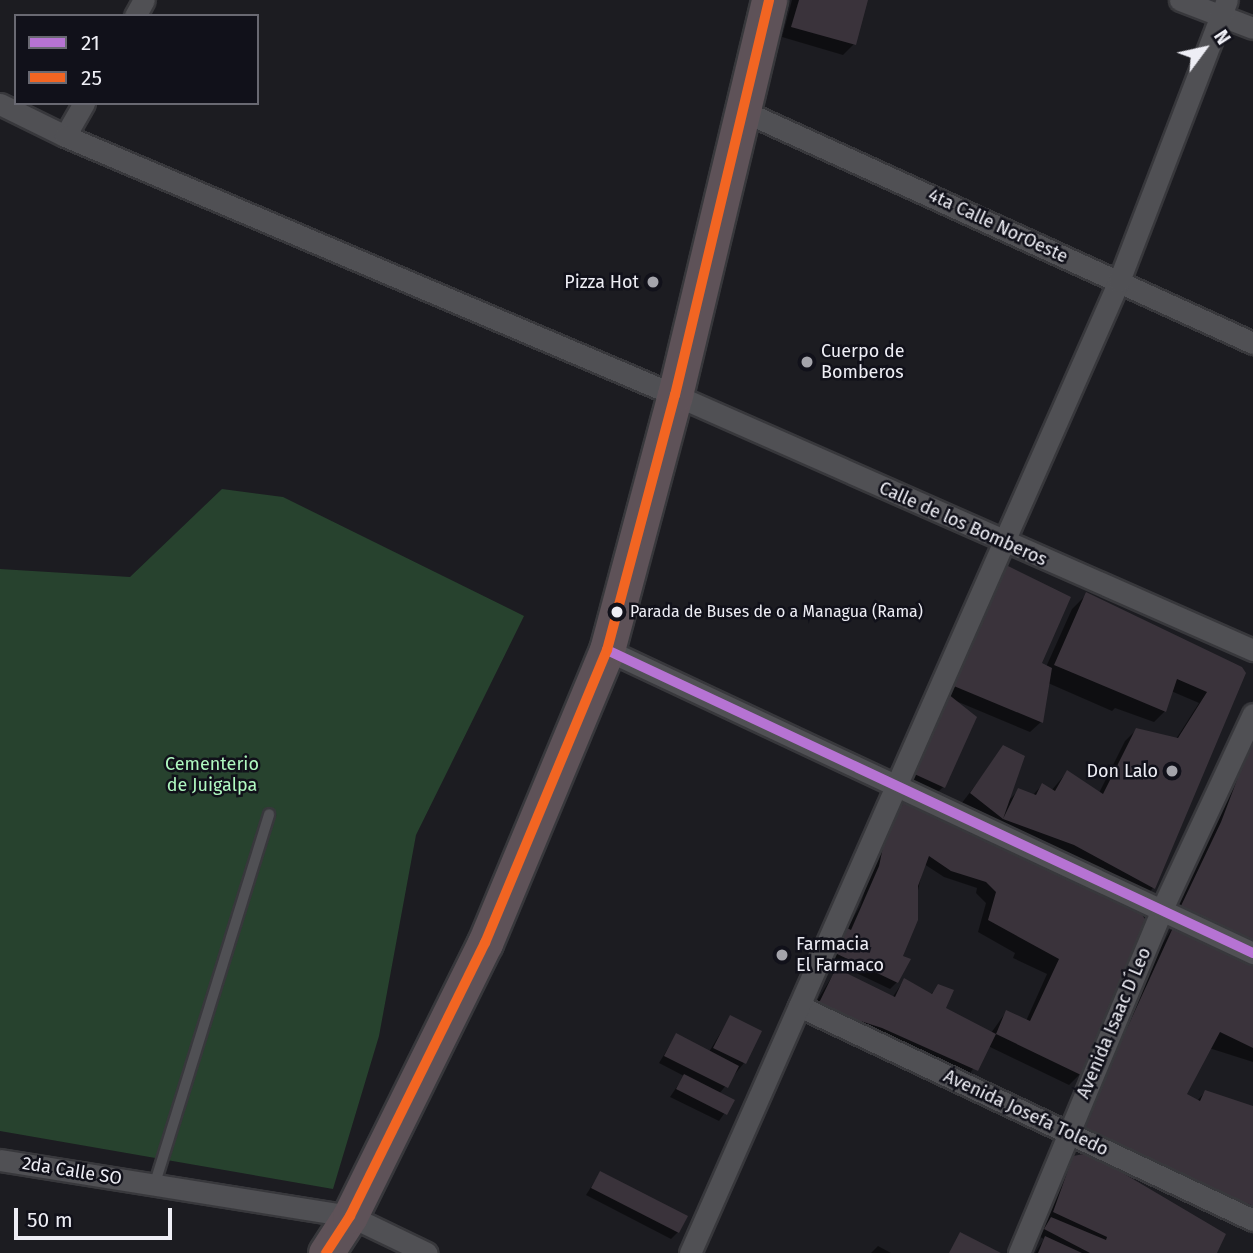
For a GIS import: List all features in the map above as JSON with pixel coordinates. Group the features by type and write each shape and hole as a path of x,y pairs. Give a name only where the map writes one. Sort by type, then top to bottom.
{"highway":[{"path":"326,1253 350,1216 485,943 607,650 675,395 769,0"}],"street":[{"path":"1180,0 1223,8 1253,28"},
{"path":"690,1253 1001,542 1119,282 1223,8"},
{"name":"Calle de los Bomberos","path":"0,104 65,136 675,395 1001,542 1253,650"},
{"path":"65,136 83,105"},
{"name":"4ta Calle NorOeste","path":"741,110 1253,343"},
{"path":"607,650 1253,953"},
{"name":"Avenida Isaac D´Leo","path":"1019,1253 1162,909 1253,714"},
{"name":"Avenida Josefa Toledo","path":"799,1006 1253,1220"},
{"name":"2da Calle SO","path":"0,1160 350,1216 427,1253"}],"lane":[{"path":"155,1183 269,814"}],"green space":[{"name":"Cementerio de Juigalpa","path":"222,489 283,497 524,616 416,835 379,1036 333,1189 0,1131 0,569 130,577"}],"building":[{"path":"799,0 868,0 856,45 791,27"},
{"path":"1002,563 1071,597 1042,663 1052,668 1043,723 949,684"},
{"path":"1086,592 1242,667 1246,673 1155,889 1074,845 1003,819 1018,788 1036,795 1042,783 1055,791 1067,770 1103,794 1136,728 1178,738 1207,692 1177,679 1166,712 1054,665"},
{"path":"948,694 977,717 945,788 910,772"},
{"path":"1253,738 1253,941 1179,910 1221,822"},
{"path":"1003,745 1025,756 1003,819 970,793"},
{"path":"913,802 968,833 968,829 1138,909 1147,922 1081,1075 996,1034 1006,1010 1030,1021 1059,959 988,920 996,892 986,882 951,871 929,856 918,886 918,920 903,956 911,959 898,983 835,953 847,928 851,930 879,866 886,833 903,804"},
{"path":"1176,921 1253,959 1253,1048 1220,1032 1187,1094 1200,1101 1205,1090 1253,1106 1253,1206 1081,1129"},
{"path":"836,968 895,997 904,978 932,994 938,984 954,990 946,1008 996,1034 978,1071 882,1028 817,1007"},
{"path":"730,1015 762,1031 746,1064 713,1048"},
{"path":"676,1033 739,1066 728,1088 664,1056"},
{"path":"684,1074 735,1100 727,1115 676,1089"},
{"path":"1089,1153 1226,1234 1217,1253 1090,1253 1044,1229 1051,1217 1106,1240 1107,1237 1053,1212 1073,1156"},
{"path":"600,1171 688,1216 679,1233 591,1188"},
{"path":"960,1232 1001,1253 949,1253"},
{"path":"1045,1236 1082,1253 1038,1253"}],"transit line":[{"name":"25","path":"326,1253 350,1216 485,943 607,650 675,395 769,0"},
{"name":"21","path":"607,650 1253,953"}],"place":[{"name":"Pizza Hot","path":"653,282"},
{"name":"Cuerpo de Bomberos","path":"807,362"},
{"name":"Parada de Buses de o a Managua (Rama)","path":"617,612"},
{"name":"Don Lalo","path":"1172,771"},
{"name":"Farmacia El Farmaco","path":"782,955"}]}
